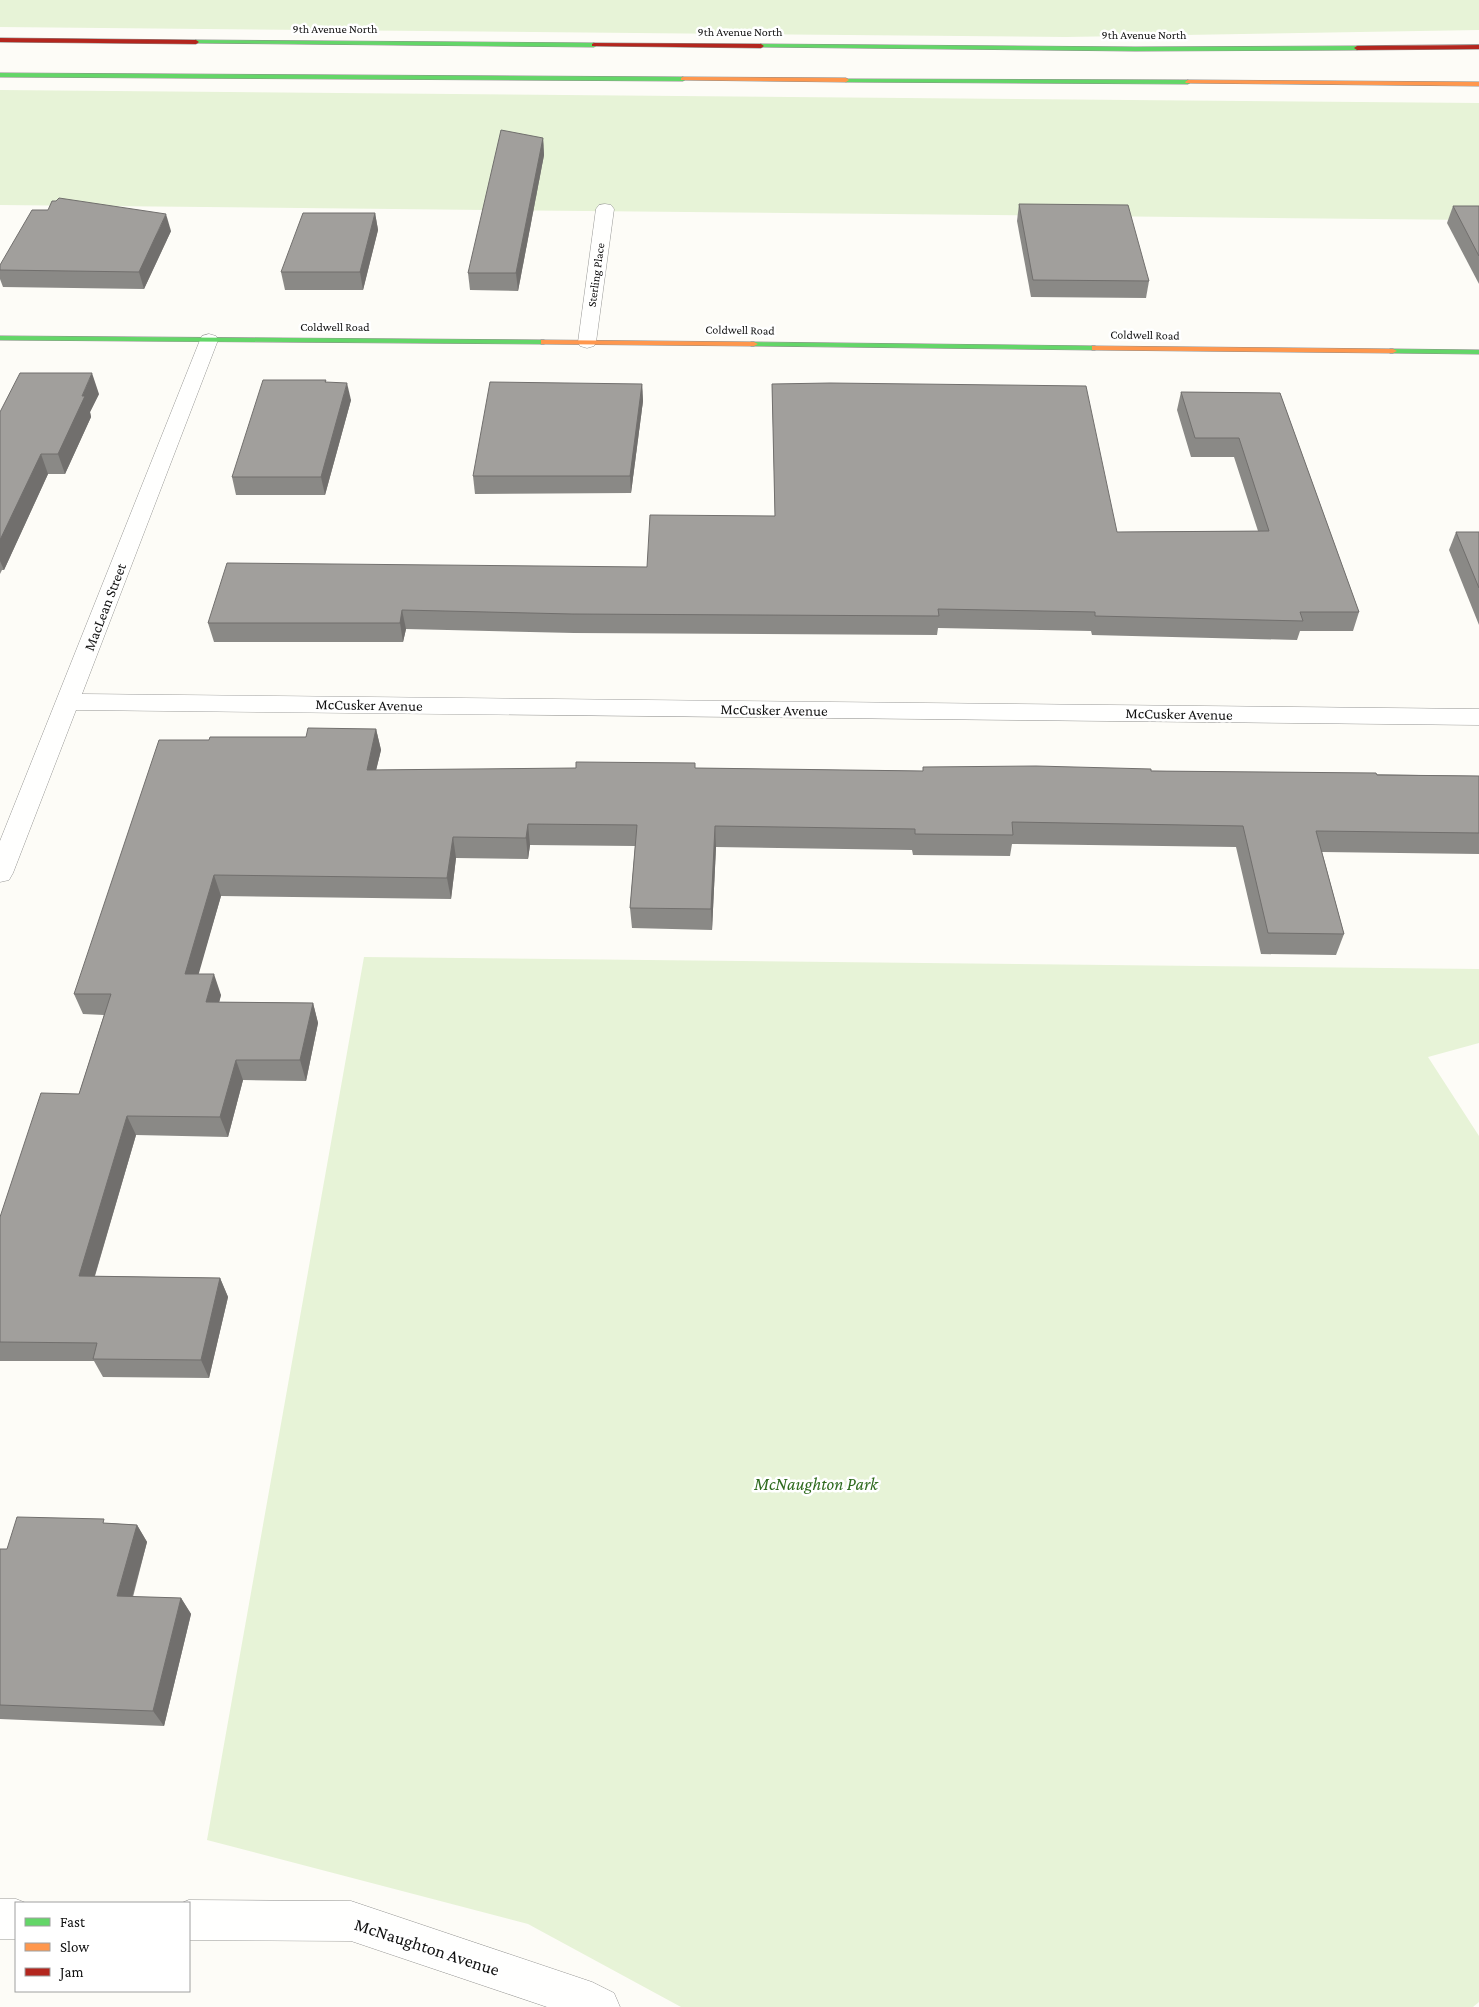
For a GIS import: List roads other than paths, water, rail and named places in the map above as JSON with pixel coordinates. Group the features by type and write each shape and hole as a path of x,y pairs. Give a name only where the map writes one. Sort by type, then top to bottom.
{"main road":[{"name":"9th Avenue North","path":"0,40 1135,49 1479,47"},
{"path":"0,74 1479,84"},
{"name":"Coldwell Road","path":"0,338 587,342 1479,352"}],"street":[{"name":"Sterling Place","path":"587,342 605,208"},
{"name":"MacLean Street","path":"0,873 69,702 209,340"},
{"name":"McCusker Avenue","path":"69,702 1479,717"},
{"path":"0,1919 15,1919"},
{"name":"McNaughton Avenue","path":"190,1920 352,1921 592,2002 600,2007"}],"park label":[{"name":"McNaughton Park","path":"816,1484"}]}
